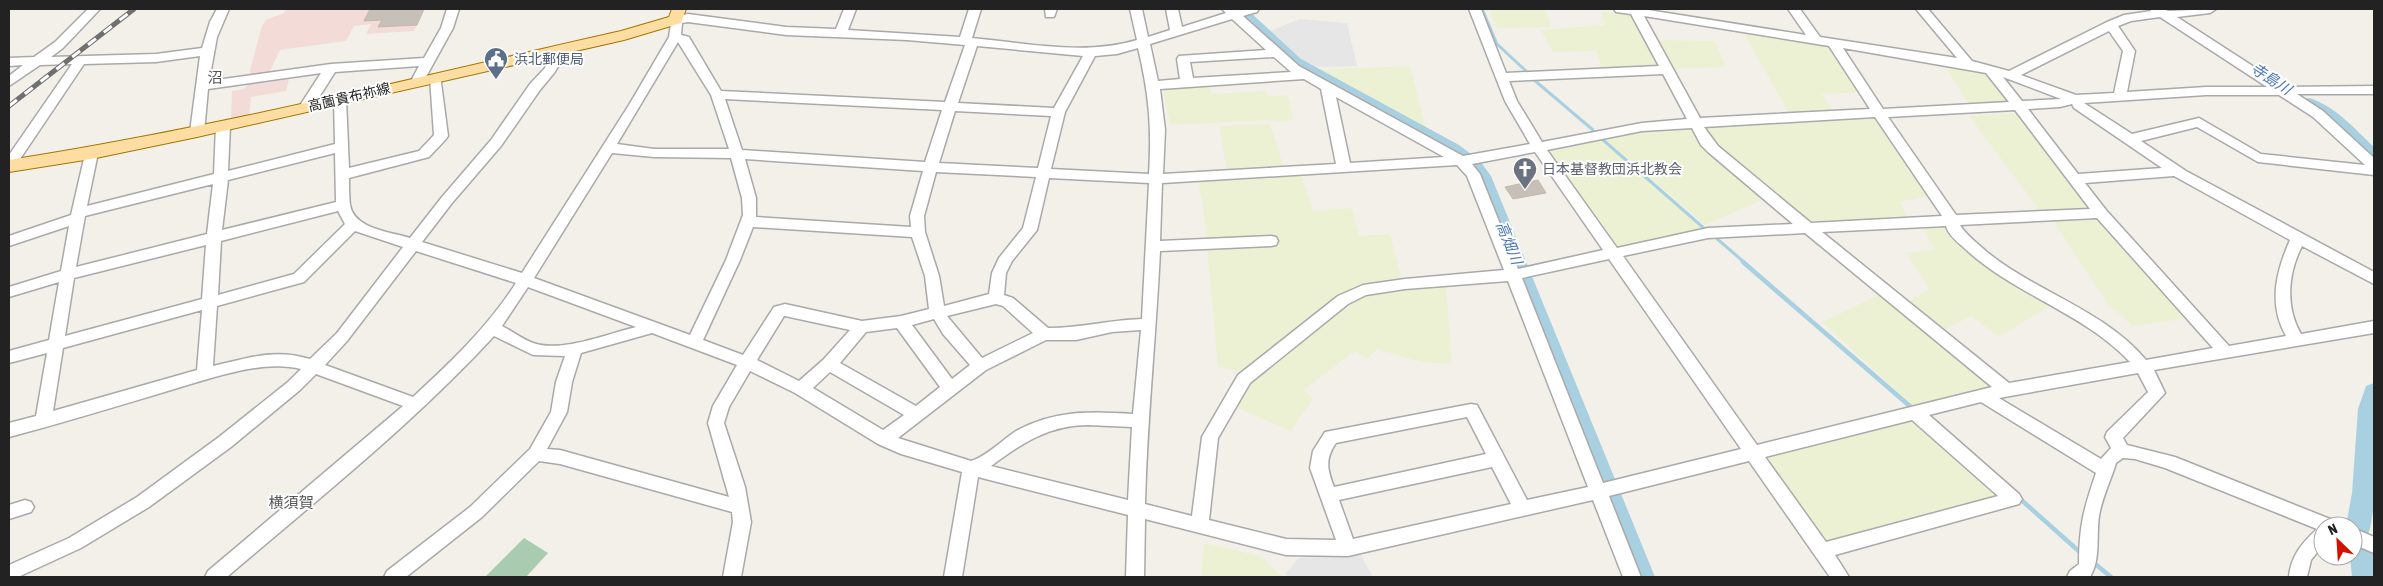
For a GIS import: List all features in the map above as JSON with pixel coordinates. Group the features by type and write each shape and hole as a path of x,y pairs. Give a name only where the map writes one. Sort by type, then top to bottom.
{"main road":[{"name":"高薗貴布祢線","path":"9,166 91,153 197,132 436,78 559,50 678,14"}],"street":[{"path":"9,82 74,31 94,9"},
{"path":"197,132 206,51 214,22 223,9"},
{"path":"417,82 447,28 453,9"},
{"path":"841,33 850,9"},
{"path":"975,9 969,42 919,203 918,232 932,276 937,312 948,330 980,366"},
{"path":"1135,577 1141,421 1154,246 1158,130 1153,85 1136,9"},
{"path":"1172,9 1177,32"},
{"path":"214,577 398,421 458,365 492,328 526,280 676,37 678,14 688,18 768,29 969,42 1091,53 1117,50 1143,43 1231,11 1253,9"},
{"path":"1475,9 1511,101 1539,148 1840,577"},
{"path":"1620,9 1636,10 1968,64 2010,75 2075,99 2079,105 2177,171 2374,279"},
{"path":"1794,9 1816,40"},
{"path":"1922,9 1968,64"},
{"path":"2010,75 2111,24 2128,18 2210,9"},
{"path":"1636,10 1695,123 1713,150 1899,304 2007,390"},
{"path":"1231,11 1295,69 1465,161 1473,174 1518,274 1604,490 1632,577"},
{"path":"2165,13 2284,89 2326,120 2374,165"},
{"path":"2111,24 2129,51 2123,84 2118,98"},
{"path":"676,37 685,40 716,95 750,198 749,222 694,343"},
{"path":"1833,42 1878,113 1952,220 1953,228 1968,244 2004,272 2112,337 2143,367 2154,383 2157,393 2112,437 2122,451"},
{"path":"9,573 75,543 143,502 225,442 314,367 342,336 447,200 496,143 550,70 558,56 559,50"},
{"path":"9,62 156,58 206,51"},
{"path":"996,298 997,282 1006,258 1030,230 1058,112 1088,62 1091,53"},
{"path":"1187,83 1183,59 1277,53"},
{"path":"9,166 80,61"},
{"path":"203,86 260,76 331,68 428,62"},
{"path":"306,107 331,68"},
{"path":"1502,77 1667,70"},
{"path":"1990,70 2101,213 2226,353"},
{"path":"1153,85 1305,75"},
{"path":"341,175 426,153 441,136 436,78"},
{"path":"1327,87 1344,168"},
{"path":"609,148 654,153 737,154 1157,179 1465,161 1642,127 1695,123 2018,106 2060,103 2075,99 2118,98 2206,90 2374,90"},
{"path":"716,95 1058,112"},
{"path":"340,99 341,175 345,214 354,224 370,232 526,280 748,363 801,389 884,439 907,450 1286,548 1348,548 1604,490 2007,390 2374,327"},
{"path":"2130,139 2199,122 2258,158 2374,170"},
{"path":"205,374 214,237 221,177 223,126"},
{"path":"9,241 78,216 221,177 341,148"},
{"path":"43,420 78,216 91,153"},
{"path":"2075,179 2177,171"},
{"path":"9,292 68,274 343,205"},
{"path":"1200,525 1210,437 1244,379 1269,357 1343,300 1363,290 1405,284 1518,274 1614,255 1708,233 2101,213"},
{"path":"749,222 918,232"},
{"path":"9,357 299,278 354,224"},
{"path":"2297,341 2284,317 2282,298 2286,270 2298,238"},
{"path":"1154,246 1271,241"},
{"path":"732,577 742,522 736,487 716,423 721,406 779,311 785,310 862,327 901,322 996,298 1008,302 1044,334"},
{"path":"901,322 951,390"},
{"path":"884,439 951,390 980,366 1044,334 1076,334 1112,326 1149,324"},
{"path":"492,328 531,348 552,351 575,348 644,331 651,326"},
{"path":"801,389 829,364 862,327"},
{"path":"393,577 476,512 536,454 559,412 564,382 575,348"},
{"path":"9,430 205,374 268,359 286,359 314,367 415,404"},
{"path":"829,364 918,415"},
{"path":"1983,396 2106,470"},
{"path":"1348,548 1318,468 1321,451 1331,437 1471,410 1522,508"},
{"path":"1821,551 2013,499 1915,413"},
{"path":"971,468 979,466 1027,433 1046,425 1070,419 1141,421"},
{"path":"2076,577 2083,573 2088,565 2088,534 2091,513 2106,470 2114,454 2122,451 2135,452 2169,462 2313,520"},
{"path":"536,454 560,457 740,507"},
{"path":"1329,495 1490,460 1497,461"},
{"path":"953,577 971,468"},
{"path":"2298,577 2304,552 2313,543"}],"shaded area":[{"path":"286,9 425,9 414,31 366,34 371,24 354,26 346,41 280,50 264,83 289,79 286,91 251,97 249,118 231,122 232,91 244,89 249,84 251,66 262,26 266,20 284,13"},
{"path":"1300,19 1347,23 1357,66 1310,67 1270,31"},
{"path":"1360,554 1373,577 1289,577 1285,574 1299,558"}],"green space":[{"path":"1489,9 1545,9 1551,27 1497,28"},
{"path":"1601,11 1637,15 1650,40 1715,41 1726,67 1603,71 1596,51 1553,52 1541,30 1605,25"},
{"path":"1744,34 1830,47 1859,92 1822,94 1834,113 1789,113"},
{"path":"1410,66 1427,133 1314,70"},
{"path":"1946,68 1987,75 2008,104 1970,106"},
{"path":"1210,84 1212,94 1267,91 1268,96 1288,95 1293,119 1283,122 1272,120 1170,125 1163,87"},
{"path":"2019,113 2096,208 2041,212 1969,116"},
{"path":"1875,116 1931,195 1899,202 1910,221 1808,224 1716,149 1701,125"},
{"path":"1270,124 1284,168 1227,172 1219,126"},
{"path":"1689,125 1767,198 1705,225 1603,137 1643,129"},
{"path":"1600,139 1708,233 1614,255 1546,151 1547,149"},
{"path":"1301,174 1313,211 1352,208 1359,236 1390,234 1402,280 1354,288 1249,368 1237,371 1218,367 1204,214 1198,179"},
{"path":"2094,217 2101,219 2188,318 2133,326 2109,306 2052,219"},
{"path":"1952,220 1953,228 2055,303 1999,337 1971,316 1937,334 1907,303 1929,289 1906,253 1935,250 1921,226"},
{"path":"1446,285 1452,364 1420,362 1377,349 1367,359 1355,351 1304,390 1313,399 1291,431 1235,407 1242,386 1303,336 1364,291"},
{"path":"1881,294 1997,387 1914,407 1822,322"},
{"path":"1915,420 2000,492 1971,509 1825,547 1761,457"},
{"path":"524,538 548,553 526,577 485,577"},
{"path":"1204,543 1260,556 1283,577 1201,577"}],"building":[{"path":"370,9 424,9 417,25 378,27 382,20 364,21"},
{"name":"日本基督教団浜北教会","path":"1538,180 1546,193 1513,199 1505,187"}],"waterway":[{"path":"1482,9 1497,44 1527,72"},
{"name":"高畑川","path":"1245,17 1295,63 1452,149 1473,166 1484,181 1642,577"},
{"path":"1533,79 1593,130"},
{"name":"寺島川","path":"2309,104 2336,122 2374,158"},
{"path":"1602,139 1706,230"},
{"path":"1715,237 1745,263"},
{"path":"1743,262 1912,408"},
{"name":"寺島川","path":"2360,516 2364,493 2369,409 2374,392"},
{"path":"2018,497 2082,554"},
{"name":"寺島川","path":"2363,561 2365,577"},
{"path":"2093,562 2111,577"}],"railway":[{"path":"9,106 134,9"}],"place":[{"name":"浜北郵便局","path":"496,80"},
{"name":"日本基督教団浜北教会","path":"1525,190"}],"district":[{"name":"沼","path":"215,78"},
{"name":"横須賀","path":"291,503"}]}
